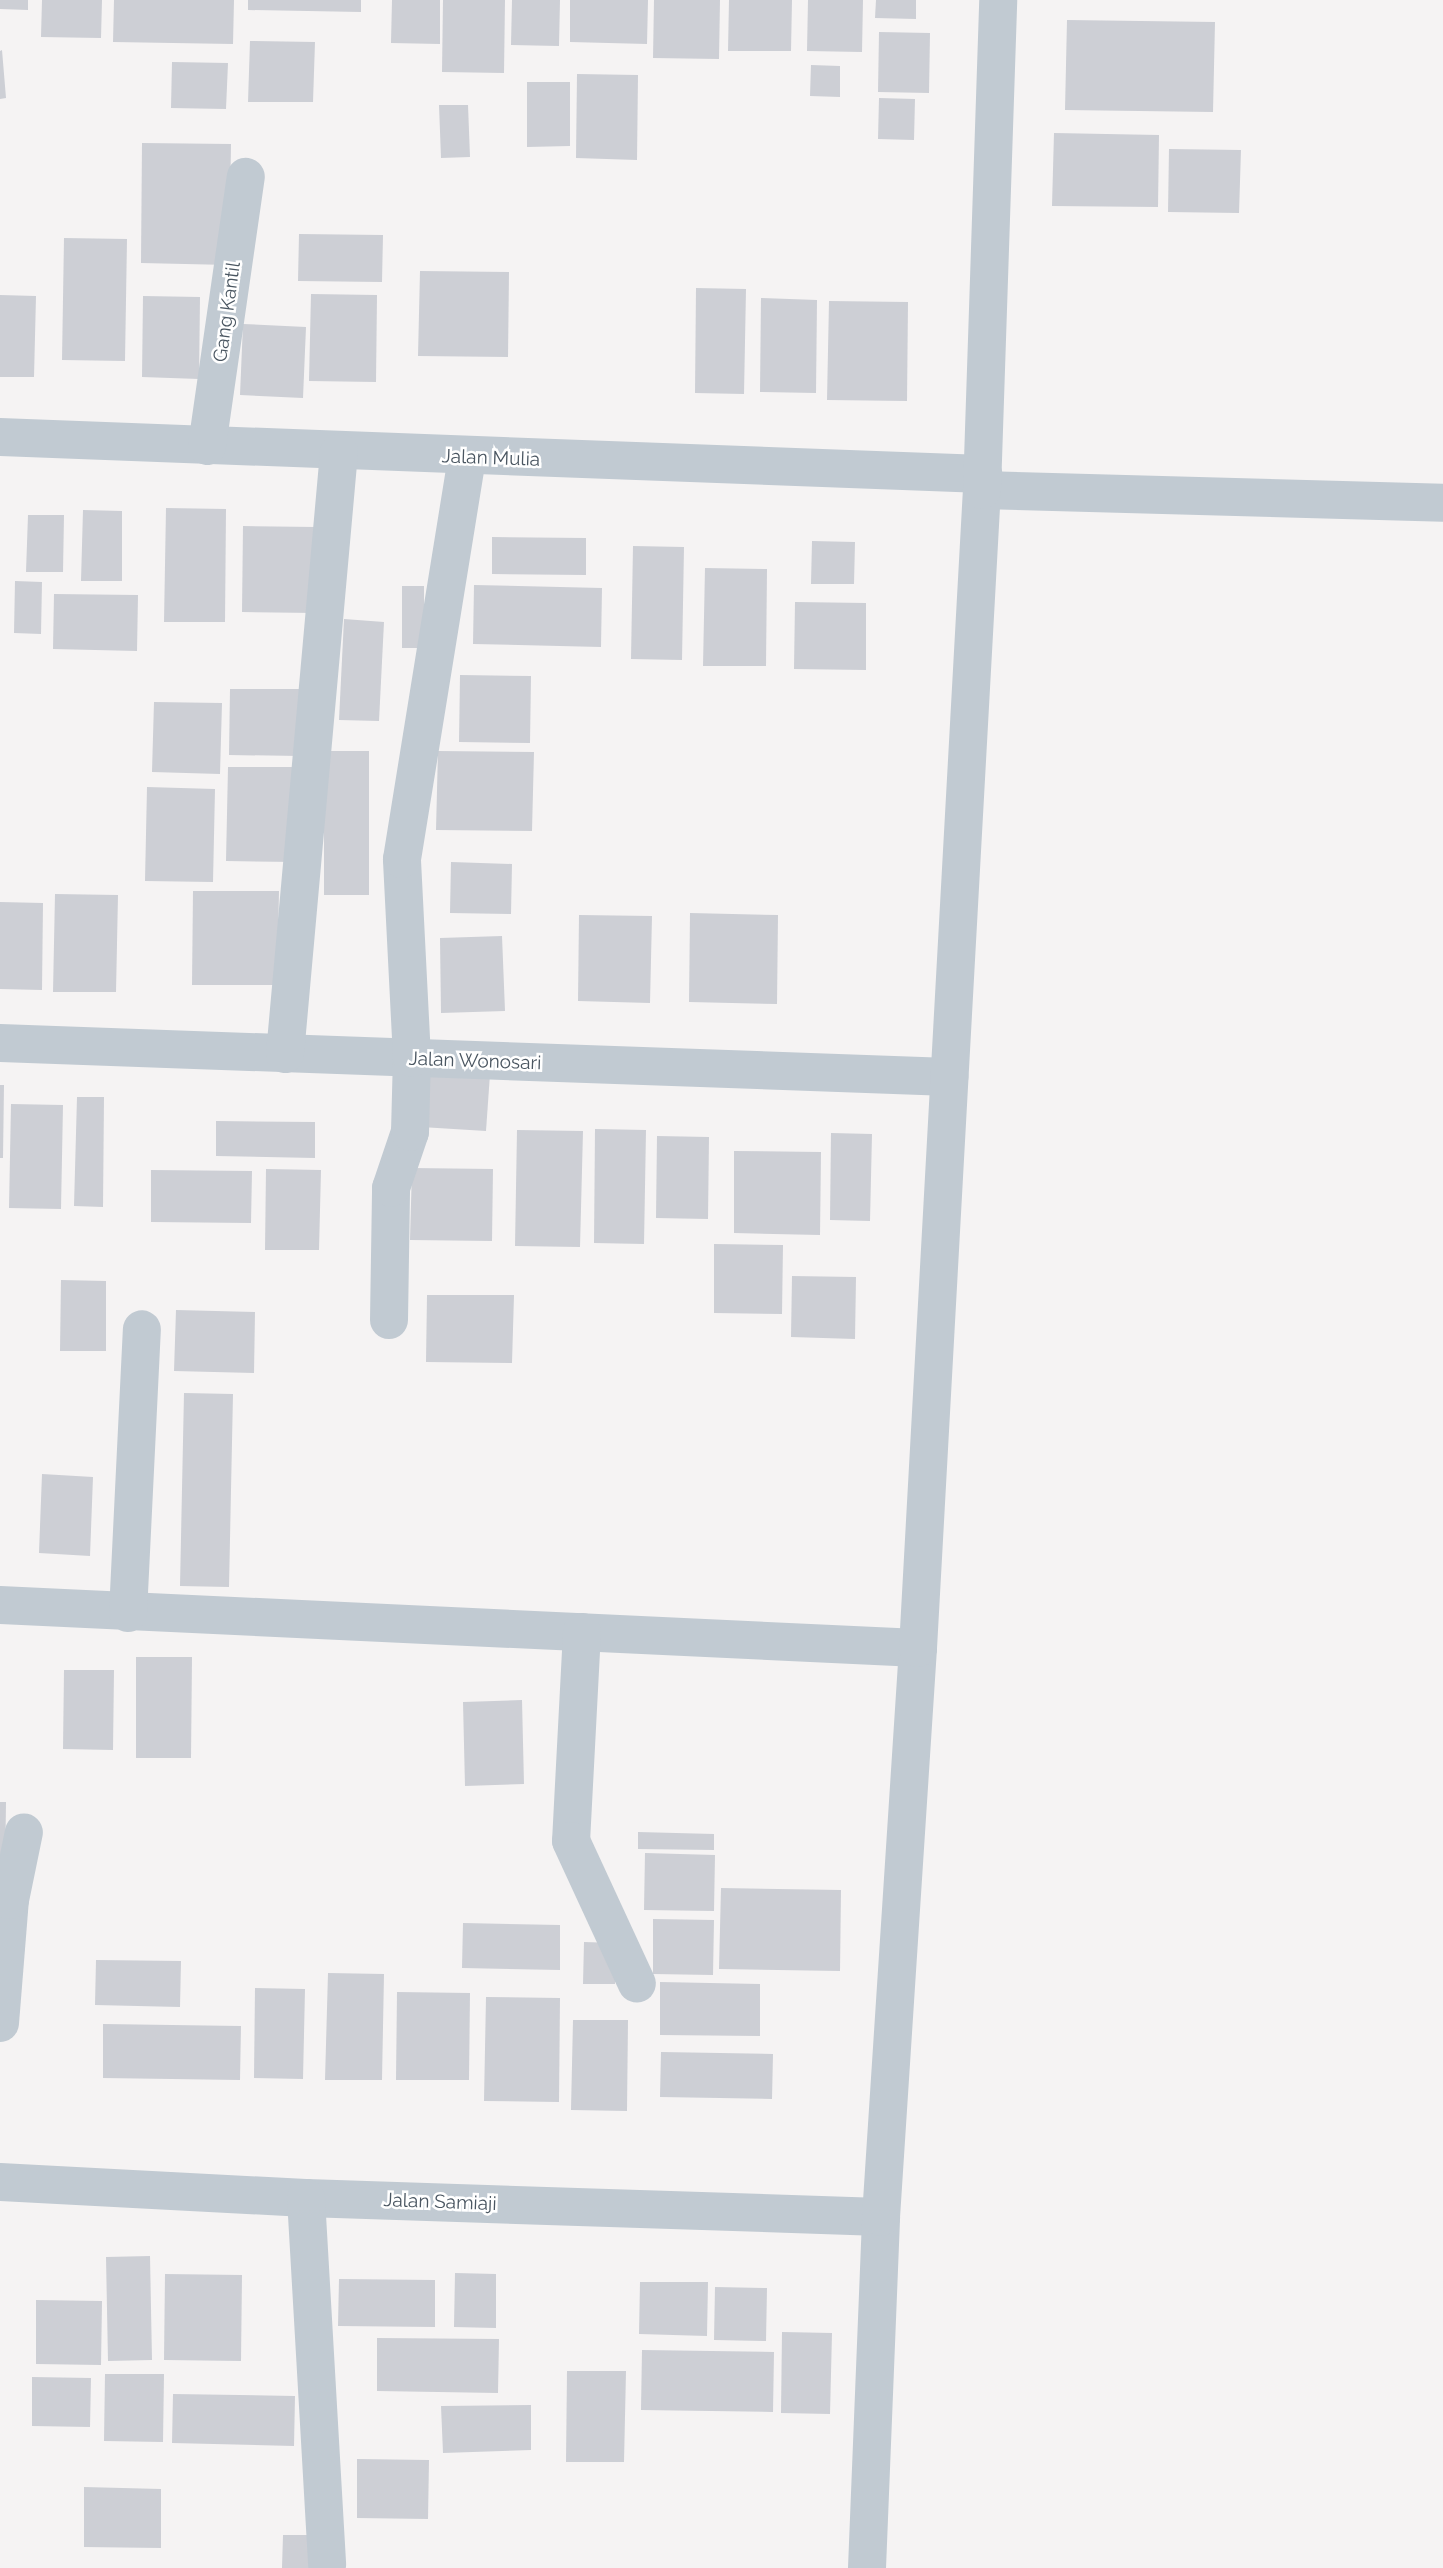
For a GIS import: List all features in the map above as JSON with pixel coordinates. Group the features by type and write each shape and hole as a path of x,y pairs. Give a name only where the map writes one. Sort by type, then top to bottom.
{"street":[{"path":"867,2568 881,2217 918,1648 983,482 998,0"},
{"name":"Gang Kantil","path":"207,446 246,177"},
{"name":"Jalan Mulia","path":"0,437 1443,503"},
{"path":"285,1054 339,452"},
{"path":"390,1320 391,1188 410,1132 412,1058 402,859 467,457"},
{"name":"Jalan Wonosari","path":"0,1043 950,1077"},
{"path":"128,1613 142,1329"},
{"path":"0,1605 918,1648"},
{"path":"582,1632 571,1841 638,1984"},
{"path":"0,2024 10,1900 24,1832"},
{"name":"Jalan Samiaji","path":"0,2182 306,2198 881,2217"},
{"path":"306,2198 327,2564"}],"building":[{"path":"0,0 28,0 28,10 0,9"},
{"path":"42,0 102,0 101,38 41,37"},
{"path":"114,0 234,0 233,44 113,42"},
{"path":"248,0 361,0 361,12 248,10"},
{"path":"392,0 440,0 440,44 391,43"},
{"path":"443,0 505,0 504,73 442,72"},
{"path":"512,0 560,0 559,46 511,45"},
{"path":"570,0 648,0 647,44 570,42"},
{"path":"654,0 720,0 719,59 653,58"},
{"path":"729,0 792,0 791,51 728,51"},
{"path":"808,0 863,0 862,52 807,51"},
{"path":"876,0 916,0 916,19 875,18"},
{"path":"1067,20 1215,22 1213,112 1065,110"},
{"path":"879,32 930,33 929,93 878,92"},
{"path":"250,41 315,42 313,102 248,102"},
{"path":"2,50 6,98 0,99 0,51"},
{"path":"172,62 228,63 226,109 171,108"},
{"path":"811,65 840,66 840,97 810,96"},
{"path":"577,74 638,75 637,160 576,158"},
{"path":"527,82 570,82 570,146 527,147"},
{"path":"879,98 915,99 914,140 878,139"},
{"path":"439,105 468,105 470,157 441,158"},
{"path":"1054,133 1159,135 1158,207 1052,206"},
{"path":"142,143 231,144 229,265 141,263"},
{"path":"1169,149 1241,150 1239,213 1168,212"},
{"path":"299,234 383,235 382,282 298,281"},
{"path":"64,238 127,239 125,361 62,360"},
{"path":"420,271 509,272 508,357 418,356"},
{"path":"696,288 746,289 744,394 695,393"},
{"path":"311,294 377,295 376,382 309,381"},
{"path":"0,295 36,296 34,377 0,377"},
{"path":"143,296 200,297 199,379 142,377"},
{"path":"761,298 817,300 816,393 760,392"},
{"path":"829,301 908,302 907,401 827,400"},
{"path":"243,324 306,327 303,398 240,395"},
{"path":"166,508 226,509 225,622 164,622"},
{"path":"83,510 122,511 122,581 81,581"},
{"path":"28,515 64,515 63,572 26,572"},
{"path":"243,526 316,527 315,613 242,612"},
{"path":"492,537 586,538 586,575 492,574"},
{"path":"812,541 855,542 854,584 811,584"},
{"path":"633,546 684,547 682,660 631,659"},
{"path":"705,568 767,569 766,666 703,666"},
{"path":"15,581 42,582 41,634 14,633"},
{"path":"474,585 602,588 601,647 473,644"},
{"path":"402,586 424,586 424,648 402,648"},
{"path":"54,594 138,595 137,651 53,649"},
{"path":"795,602 866,603 866,670 794,669"},
{"path":"344,619 384,622 379,721 339,720"},
{"path":"460,675 531,676 530,743 459,742"},
{"path":"230,689 301,689 300,756 229,755"},
{"path":"154,702 222,703 220,774 152,772"},
{"path":"324,751 369,751 369,895 324,895"},
{"path":"438,751 534,752 532,831 436,830"},
{"path":"228,767 298,767 296,862 226,861"},
{"path":"147,787 215,789 213,882 145,881"},
{"path":"451,862 512,864 511,914 450,913"},
{"path":"193,891 279,891 277,985 192,985"},
{"path":"55,894 118,895 116,992 53,992"},
{"path":"0,902 43,903 42,990 0,989"},
{"path":"690,913 778,915 777,1004 689,1002"},
{"path":"579,915 652,916 650,1003 578,1001"},
{"path":"502,936 505,1011 441,1013 440,938"},
{"path":"425,1070 490,1074 486,1131 421,1127"},
{"path":"0,1085 4,1085 3,1158 0,1158"},
{"path":"77,1097 104,1097 103,1207 74,1206"},
{"path":"11,1104 63,1105 61,1209 9,1208"},
{"path":"216,1121 315,1122 315,1158 216,1156"},
{"path":"595,1129 646,1130 644,1244 594,1243"},
{"path":"517,1130 583,1131 580,1247 515,1246"},
{"path":"831,1133 872,1134 870,1221 830,1220"},
{"path":"657,1136 709,1137 708,1219 656,1218"},
{"path":"734,1151 821,1152 820,1235 734,1233"},
{"path":"412,1168 493,1169 492,1241 410,1240"},
{"path":"266,1169 321,1170 319,1250 265,1250"},
{"path":"151,1170 252,1171 251,1223 151,1222"},
{"path":"714,1244 783,1245 782,1314 714,1313"},
{"path":"792,1276 856,1277 855,1339 791,1337"},
{"path":"61,1280 106,1281 106,1351 60,1351"},
{"path":"427,1295 514,1295 512,1363 426,1362"},
{"path":"176,1310 255,1312 254,1373 174,1371"},
{"path":"184,1393 233,1394 229,1587 180,1586"},
{"path":"42,1474 93,1477 90,1556 39,1553"},
{"path":"136,1657 192,1657 191,1758 136,1758"},
{"path":"64,1670 114,1670 113,1750 63,1749"},
{"path":"522,1700 524,1784 465,1786 463,1702"},
{"path":"0,1802 6,1802 5,1872 0,1872"},
{"path":"638,1832 714,1834 714,1850 638,1849"},
{"path":"645,1853 715,1855 714,1911 644,1910"},
{"path":"721,1888 841,1890 840,1971 719,1969"},
{"path":"653,1919 714,1920 713,1975 653,1974"},
{"path":"463,1923 560,1925 560,1970 462,1968"},
{"path":"584,1942 615,1943 615,1984 583,1984"},
{"path":"96,1960 181,1961 180,2007 95,2005"},
{"path":"328,1973 384,1974 382,2080 325,2080"},
{"path":"660,1982 760,1984 760,2036 660,2035"},
{"path":"255,1988 305,1989 303,2079 254,2078"},
{"path":"397,1992 470,1993 469,2080 396,2080"},
{"path":"486,1997 560,1998 559,2102 484,2101"},
{"path":"573,2020 628,2020 627,2111 571,2110"},
{"path":"103,2024 241,2026 240,2080 103,2078"},
{"path":"661,2052 773,2054 772,2099 660,2097"},
{"path":"150,2256 152,2360 108,2361 106,2257"},
{"path":"455,2273 496,2274 496,2328 454,2327"},
{"path":"165,2274 242,2275 241,2361 164,2360"},
{"path":"339,2279 435,2280 435,2327 338,2326"},
{"path":"640,2282 708,2282 707,2336 639,2334"},
{"path":"715,2287 767,2288 766,2341 714,2340"},
{"path":"36,2300 102,2301 101,2365 36,2364"},
{"path":"782,2332 832,2333 830,2414 781,2413"},
{"path":"377,2338 499,2339 498,2393 377,2391"},
{"path":"642,2350 774,2352 773,2412 641,2410"},
{"path":"567,2371 626,2371 624,2462 566,2462"},
{"path":"105,2374 164,2374 163,2442 104,2441"},
{"path":"32,2377 91,2378 90,2427 32,2426"},
{"path":"173,2394 295,2396 294,2446 172,2443"},
{"path":"531,2405 531,2450 443,2453 441,2406"},
{"path":"357,2459 429,2460 428,2519 357,2518"},
{"path":"84,2487 161,2489 161,2548 84,2547"},
{"path":"283,2535 317,2535 316,2568 282,2568"}]}
